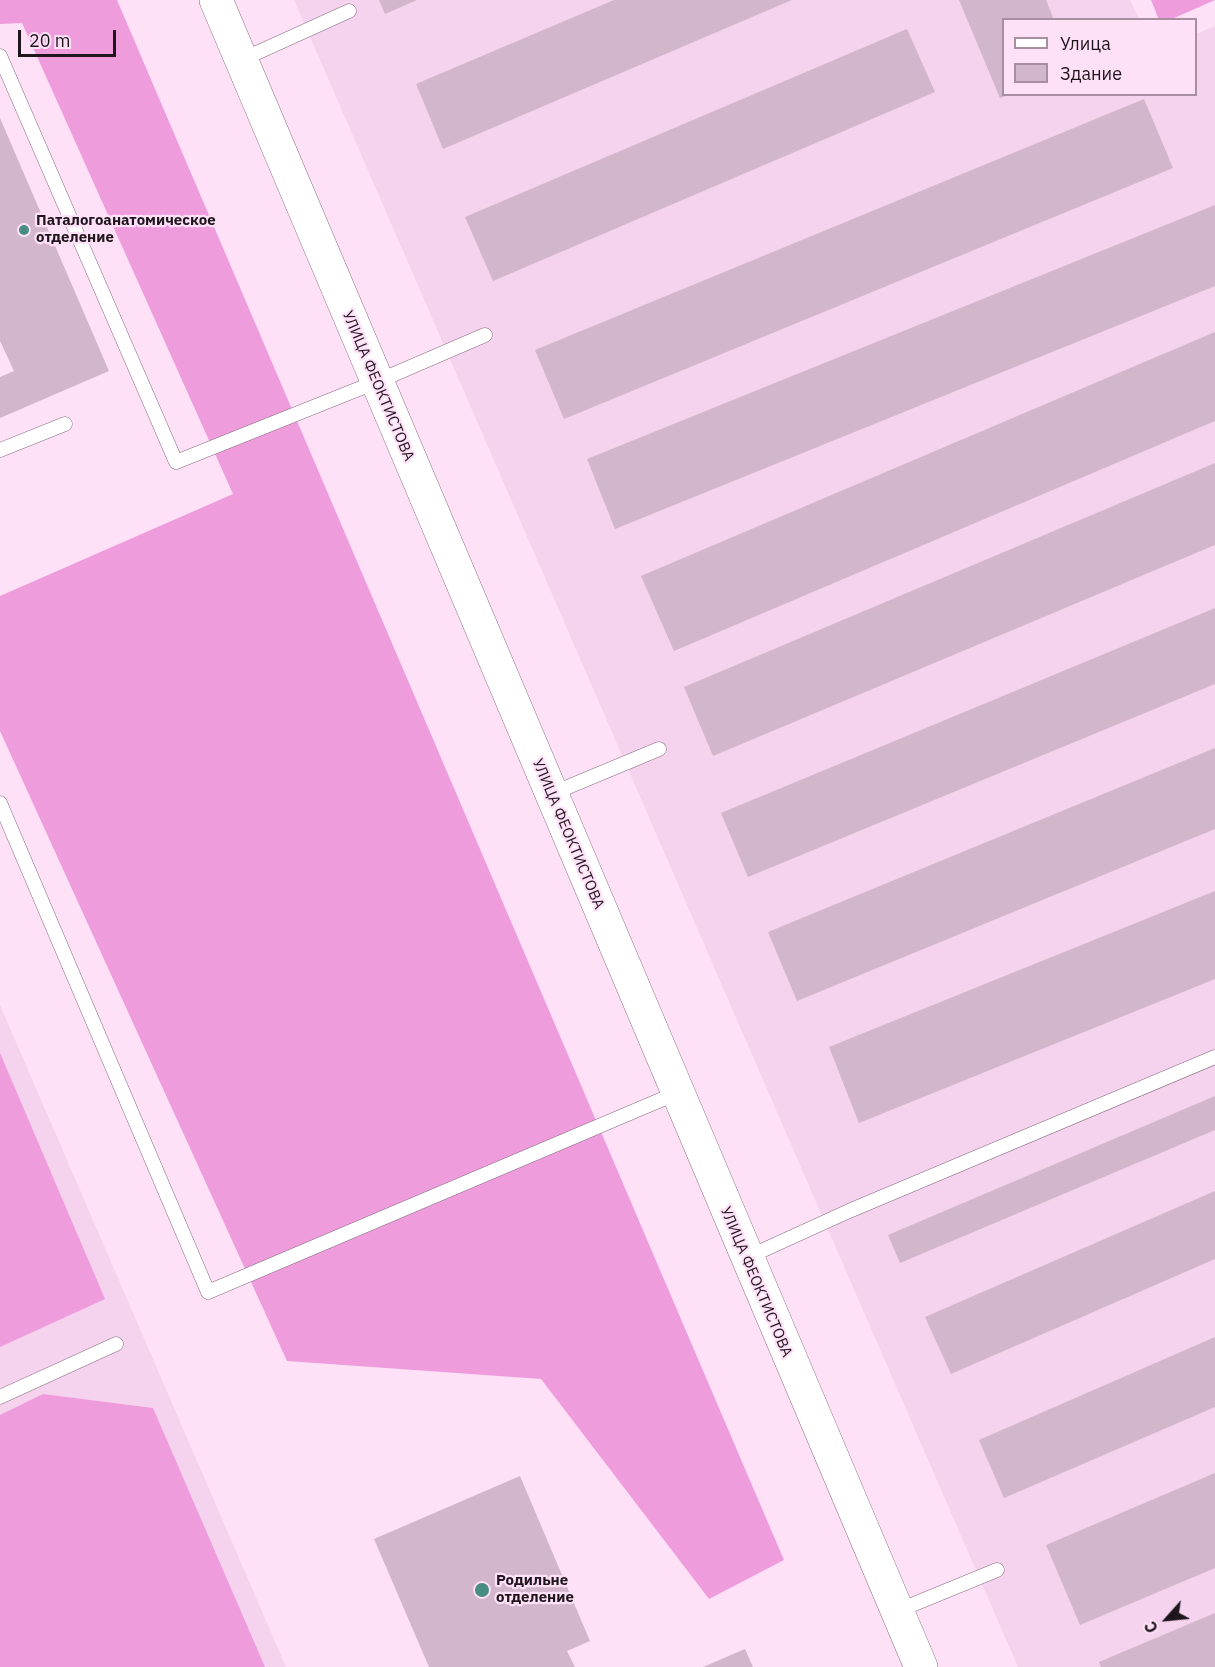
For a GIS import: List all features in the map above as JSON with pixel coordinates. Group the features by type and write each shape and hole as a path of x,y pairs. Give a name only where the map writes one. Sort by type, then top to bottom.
{"street":[{"name":"УЛИЦА ФЕОКТИСТОВА","path":"216,0 895,1612 921,1667"}],"lane":[{"path":"241,60 349,11"},
{"path":"0,56 176,462 376,382 485,334"},
{"path":"0,450 65,424"},
{"path":"551,794 659,749"},
{"path":"0,803 208,1292 677,1094"},
{"path":"746,1258 849,1211 1215,1057"},
{"path":"0,1396 116,1344"},
{"path":"895,1612 998,1569"}],"shaded area":[{"path":"0,0 117,0 784,1560 709,1599 541,1379 287,1361 0,731 0,596 233,494 22,23 0,24"},
{"path":"294,0 1130,0 1139,18 1002,18 1002,96 1197,96 1197,34 1215,26 1215,1667 1018,1667"},
{"path":"1151,0 1215,0 1174,18 1158,18"},
{"path":"0,1005 286,1667 0,1667"},
{"path":"0,1053 105,1299 0,1347"},
{"path":"43,1394 153,1408 265,1667 0,1667 0,1415"}],"building":[{"path":"379,0 417,0 385,14"},
{"path":"614,0 792,0 443,149 416,84"},
{"path":"959,0 1046,0 1053,18 1002,18 1002,96 1006,96 1000,98"},
{"path":"907,29 935,92 493,281 465,217"},
{"path":"1144,99 1173,168 564,419 535,350"},
{"name":"Паталогоанатомическое отделение","path":"0,118 109,371 0,418 0,377 14,371 0,341"},
{"path":"1215,205 1215,286 615,529 587,459"},
{"path":"1215,332 1215,421 674,651 641,576"},
{"path":"1215,463 1215,545 713,756 684,687"},
{"path":"1215,608 1215,684 748,877 721,813"},
{"path":"1215,748 1215,829 797,1001 768,932"},
{"path":"1215,891 1215,979 859,1123 829,1047"},
{"path":"1215,1096 1215,1130 900,1263 888,1235"},
{"path":"1215,1191 1215,1259 951,1374 925,1317"},
{"path":"1215,1337 1215,1407 1004,1498 979,1440"},
{"path":"1215,1473 1215,1568 1080,1625 1046,1545"},
{"name":"Родильне отделение","path":"520,1476 590,1641 567,1651 575,1667 429,1667 374,1539"},
{"path":"1215,1613 1215,1667 1101,1667 1099,1662"},
{"path":"745,1649 753,1667 703,1667"}],"place":[{"name":"Паталогоанатомическое отделение","path":"24,230"},
{"name":"Родильне отделение","path":"482,1590"}]}
